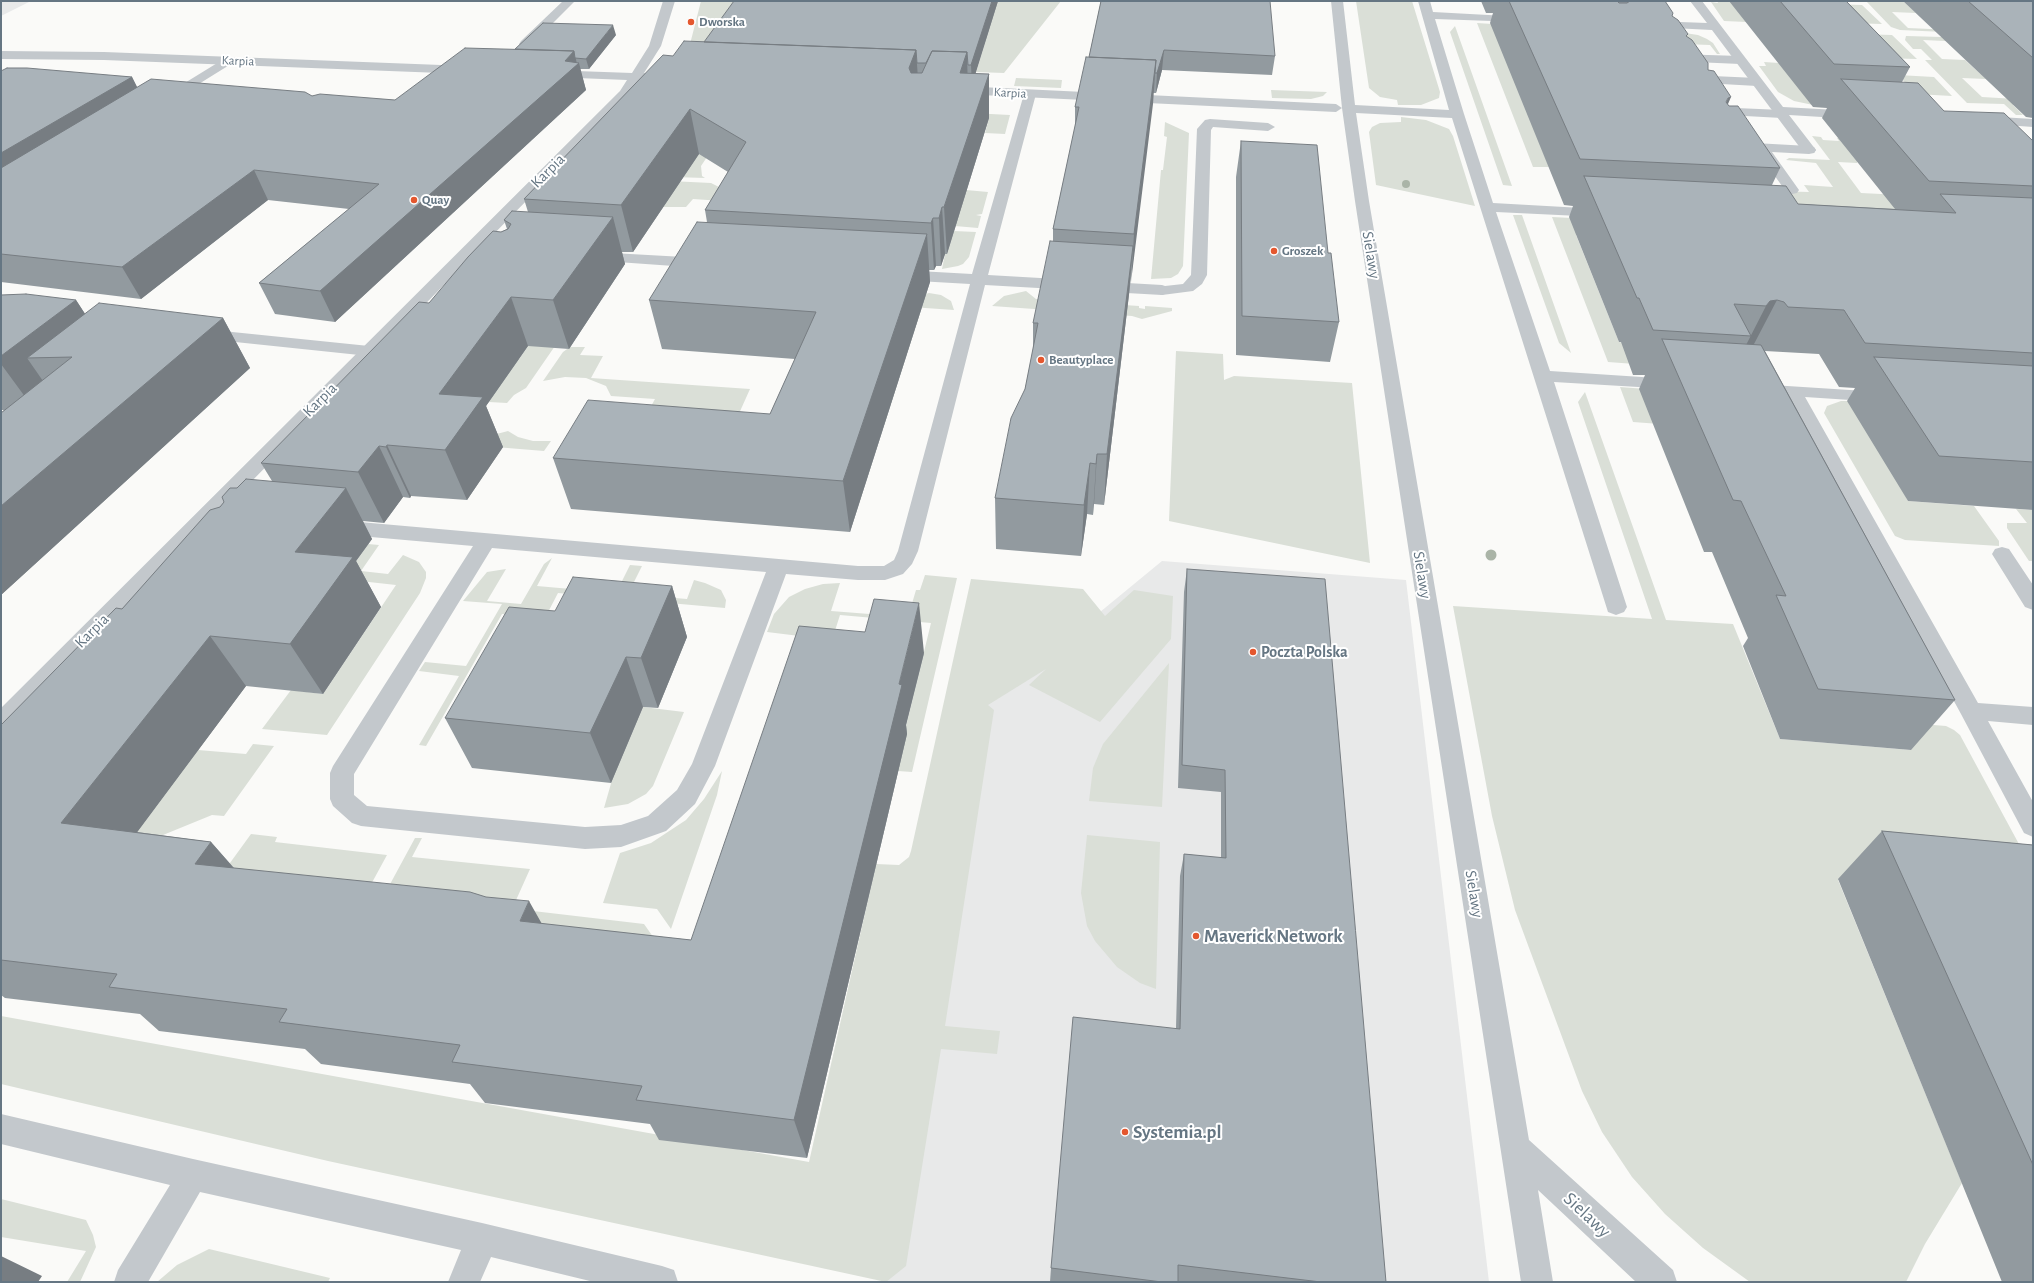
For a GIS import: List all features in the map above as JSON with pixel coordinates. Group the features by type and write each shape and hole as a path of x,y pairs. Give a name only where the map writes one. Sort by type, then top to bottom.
{"street":[{"path":"514,55 569,1"},
{"name":"Karpia","path":"1,723 369,350 610,110 625,93 655,46 670,1"},
{"name":"Sielawy","path":"1337,1 1342,108 1537,1282"},
{"path":"1424,1 1457,114 1543,376 1616,607"},
{"path":"1696,1 1809,150 1723,146"},
{"path":"1428,15 1536,20"},
{"path":"1645,24 1715,27"},
{"name":"Karpia","path":"1,56 104,56 481,71"},
{"path":"1664,57 1740,60"},
{"path":"159,103 227,61"},
{"path":"536,73 684,78"},
{"path":"1677,78 1757,82"},
{"name":"Karpia","path":"944,90 1457,114"},
{"path":"315,525 778,567 873,574 896,569 902,564 908,551 979,280 1030,94"},
{"path":"172,95 196,96"},
{"path":"1697,110 1867,115"},
{"path":"1967,120 2033,123"},
{"path":"887,274 1162,290 1187,288 1196,281 1199,275 1204,129 1210,123 1268,127"},
{"path":"1762,148 1792,190"},
{"path":"1488,207 1616,214"},
{"path":"470,249 493,251"},
{"path":"579,256 719,264"},
{"path":"451,268 475,270"},
{"path":"186,332 369,350"},
{"path":"1766,370 1785,391 1971,711 2033,826"},
{"path":"1543,376 1690,385"},
{"path":"1737,388 1901,398"},
{"path":"208,514 230,516"},
{"path":"486,541 342,773 342,799 361,816 585,838 621,836 657,824 686,797 703,766 778,567"},
{"path":"177,545 200,548"},
{"path":"2002,554 2033,602"},
{"path":"1971,711 2033,716"},
{"path":"1,1129 193,1175 662,1282"},
{"name":"Sielawy","path":"1514,1147 1661,1282"},
{"path":"130,1282 193,1175"},
{"path":"464,1282 482,1240"}],"shaded area":[{"path":"1,1 31,1 1,16"},
{"path":"701,1 1061,1 1004,73 976,72 986,39 688,52"},
{"path":"1356,1 1412,1 1440,92 1439,98 1421,105 1398,105 1397,100 1380,97 1369,88"},
{"path":"1717,1 1730,1 1747,22 1724,21 1711,2 1718,3"},
{"path":"1866,1 1903,1 1916,13 1892,12 1908,28 1975,31 2033,36 1900,30 1891,27"},
{"path":"1830,4 1862,5 1882,24 1848,23"},
{"path":"1477,23 1492,24 1549,167 1533,167"},
{"path":"1455,26 1512,186 1503,185 1450,32"},
{"path":"1678,32 1698,35 1707,39 1713,43 1720,54 1717,54 1710,45 1655,43"},
{"path":"1859,34 1892,35 1917,59 1881,58"},
{"path":"1906,36 1942,37 2033,45 1923,40 1942,59 1965,60 1986,79 1962,78 1982,97 2033,100 2013,105 2023,115 2016,115 2004,104 1967,103 1925,60 1932,60 1921,49 1913,49 1905,40"},
{"path":"1764,62 1779,63 1818,106 1794,101 1778,92 1759,66 1766,66"},
{"path":"1898,75 1934,77 1952,96 1916,94"},
{"path":"1016,78 1062,80 1061,88 1014,86"},
{"path":"1271,90 1327,92 1323,96 1311,99 1272,98"},
{"path":"933,111 1010,115 1005,134 985,133 989,118"},
{"path":"1401,117 1426,120 1449,129 1453,136 1475,206 1376,185 1369,132 1372,127 1380,123 1401,122"},
{"path":"1165,122 1189,133 1183,266 1178,274 1171,278 1151,279 1161,170 1163,170 1167,137 1164,136"},
{"path":"1812,136 1821,137 1823,140 1839,141 1837,138 1865,139 1857,163 1838,162 1861,193 1921,196 2033,213 1588,205 1773,191 1809,192 1804,185 1833,187 1816,163 1786,160 1789,158 1830,160"},
{"path":"692,146 707,157 701,166 702,176 705,178 673,177"},
{"path":"670,181 711,183 723,189 745,192 713,249 691,248 710,216 714,217 722,201 693,199 686,207 653,207"},
{"path":"966,190 988,192 982,214 976,215 981,216 978,228 955,226"},
{"path":"1513,215 1522,215 1571,353 1559,343"},
{"path":"1552,217 2033,242 2033,260 1576,235 1619,342 1627,343 1635,364 1608,362"},
{"path":"954,231 976,232 969,257 963,264 942,269 945,254 947,254"},
{"path":"1026,291 1036,299 1139,306 1139,308 1145,309 1145,306 1172,308 1172,311 1142,319 1132,316 992,306 1004,296"},
{"path":"929,293 941,295 951,301 954,310 796,299 920,296"},
{"path":"531,342 555,346 526,388 514,395 507,403 489,402 513,359 519,359"},
{"path":"570,347 585,347 580,355 603,356 591,378 750,389 724,447 649,410 655,399 611,396 606,386 586,378 565,377 543,381 563,352"},
{"path":"1176,351 1223,354 1224,380 1234,376 1352,383 1370,563 1169,521"},
{"path":"1620,387 1646,389 1753,431 1633,422"},
{"path":"1585,392 1666,620 1733,624 1780,739 1911,750 1897,722 1946,726 1954,730 1960,735 2033,870 1838,880 1962,1183 1925,1244 1906,1282 1750,1282 1703,1248 1665,1214 1632,1177 1602,1132 1582,1091 1515,910 1492,816 1453,606 1652,619 1578,402"},
{"path":"1841,401 1857,401 1908,501 1974,506 1999,541 1999,546 1905,540 1895,536 1824,413 1827,406"},
{"path":"508,431 518,437 533,441 551,441 544,451 471,445 474,440"},
{"path":"2016,509 2033,510 2033,561 2029,561 2007,528 2007,523 2027,523"},
{"path":"249,533 379,545 361,571 388,574 403,555 419,562 426,572 426,578 420,593 327,735 262,729 291,690 323,694 396,585 342,579 366,547"},
{"path":"552,558 537,586 616,593 630,565 642,566 628,594 687,599 694,580 721,590 726,600 725,608 558,593 545,618 502,614 426,746 419,745 459,676 419,671 425,662 466,666 502,604 463,601 487,572 506,569 487,601 521,604 544,564"},
{"path":"1162,561 1406,580 1489,1282 885,1282 987,705"},
{"path":"925,575 957,578 912,772 898,771 904,734 931,623 840,615 832,640 767,632 774,614 789,597 805,589 823,584 840,583 831,611 908,617 916,590 920,590"},
{"path":"971,579 1083,589 1105,616 1134,590 1173,596 1171,639 1100,722 1029,685 1046,669 988,705 994,710 945,1026 1000,1031 997,1054 941,1049 906,1266 886,1282 328,1161 1,1084 1,1016 809,1162 876,864 899,865 909,857 911,851"},
{"path":"1169,663 1162,807 1089,801 1093,768 1103,744"},
{"path":"643,707 684,712 653,786 646,794 628,804 604,808 612,780"},
{"path":"253,744 274,746 224,816 212,815 119,853 135,832 137,832 198,750 246,754"},
{"path":"722,771 717,795 671,929 657,909 603,903 620,853 651,843 686,820 704,799"},
{"path":"251,834 277,837 275,842 387,855 350,923 214,885"},
{"path":"1087,835 1160,842 1156,989 1140,983 1117,967 1095,941 1087,926 1081,893"},
{"path":"415,838 422,838 412,857 530,869 499,938 369,923"},
{"path":"533,911 644,924 685,982 547,967"},
{"path":"1,1199 86,1220 93,1235 96,1247 80,1282 67,1282 86,1251 1,1237"},
{"path":"209,1249 330,1278 328,1282 157,1282 177,1265"}],"building":[{"path":"734,1 992,1 971,65 968,65 967,52 932,51 926,63 917,63 916,50 704,42"},
{"path":"1101,1 1270,1 1275,56 1164,50 1157,73 1155,73 1156,60 1089,57"},
{"path":"1509,1 1617,1 1619,3 1627,3 1630,1 1665,1 1673,13 1672,16 1678,20 1688,34 1686,36 1692,40 1708,63 1708,70 1714,71 1731,97 1728,98 1726,102 1729,106 1738,106 1780,168 1580,159"},
{"path":"1780,1 1846,1 1910,67 1834,64"},
{"path":"1968,1 2033,1 2033,58"},
{"path":"543,23 613,25 586,59 575,58 574,51 515,49"},
{"path":"684,41 916,50 909,68 911,73 922,73 932,51 967,52 960,73 989,74 939,218 933,218 931,223 705,210 746,142 690,109 621,205 524,199 663,55 673,56"},
{"path":"465,48 574,51 565,61 579,63 320,291 259,283 379,184 254,170 122,267 1,254 1,168 151,79 305,92 312,96 320,94 395,100"},
{"path":"1086,57 1156,60 1134,234 1053,229 1079,107 1075,107"},
{"path":"7,68 27,68 132,77 1,153 1,71"},
{"path":"1841,79 1918,83 1944,111 2004,113 2033,141 2033,186 1929,181"},
{"path":"1241,141 1317,145 1328,253 1331,253 1339,322 1242,316"},
{"path":"1584,176 1786,186 1798,204 1956,213 1940,194 2033,198 2033,353 1865,343 1844,310 1788,307 1784,302 1777,300 1770,301 1766,306 1734,304 1751,336 1653,330 1639,298 1637,298"},
{"path":"512,211 613,217 553,300 511,297 439,394 483,397 445,450 387,445 386,447 379,446 358,472 261,463 419,302 429,303 468,257 493,231 501,232 508,229 511,224 504,220"},
{"path":"697,222 927,234 843,481 553,458 588,400 770,414 816,312 649,300"},
{"path":"1050,241 1133,246 1107,454 1097,454 1096,464 1090,463 1084,505 995,498 1011,418 1025,389 1038,323 1033,323"},
{"path":"26,294 76,300 1,356 1,295"},
{"path":"99,303 223,318 1,506 1,413 72,357 27,358"},
{"path":"1662,339 1761,345 1955,700 1818,689 1776,595 1786,596 1741,501 1733,500"},
{"path":"1874,357 2033,366 2033,462 1939,456"},
{"path":"246,479 346,488 295,552 353,557 290,644 210,636 61,823 211,842 195,864 470,892 486,897 529,901 520,921 691,940 799,626 865,632 874,599 919,603 899,684 902,685 794,1120 636,1100 642,1086 452,1062 460,1045 279,1022 287,1009 109,987 117,974 1,960 1,725 116,608 122,609 210,510 220,507 224,502 222,497 230,488 237,488"},
{"path":"1187,569 1325,579 1386,1282 1321,1282 1178,1265 1178,1282 1162,1282 1051,1268 1073,1017 1180,1029 1184,854 1226,858 1225,770 1182,765"},
{"path":"573,577 672,586 641,658 626,657 590,733 445,718 509,607 555,611"},
{"path":"1882,831 2033,845 2033,1165"}],"place":[{"name":"Dworska","path":"691,22"},
{"name":"Quay","path":"414,200"},
{"name":"Groszek","path":"1274,251"},
{"name":"Beautyplace","path":"1041,360"},
{"name":"Poczta Polska","path":"1253,652"},
{"name":"Maverick Network","path":"1196,936"},
{"name":"Systemia.pl","path":"1125,1132"}]}
